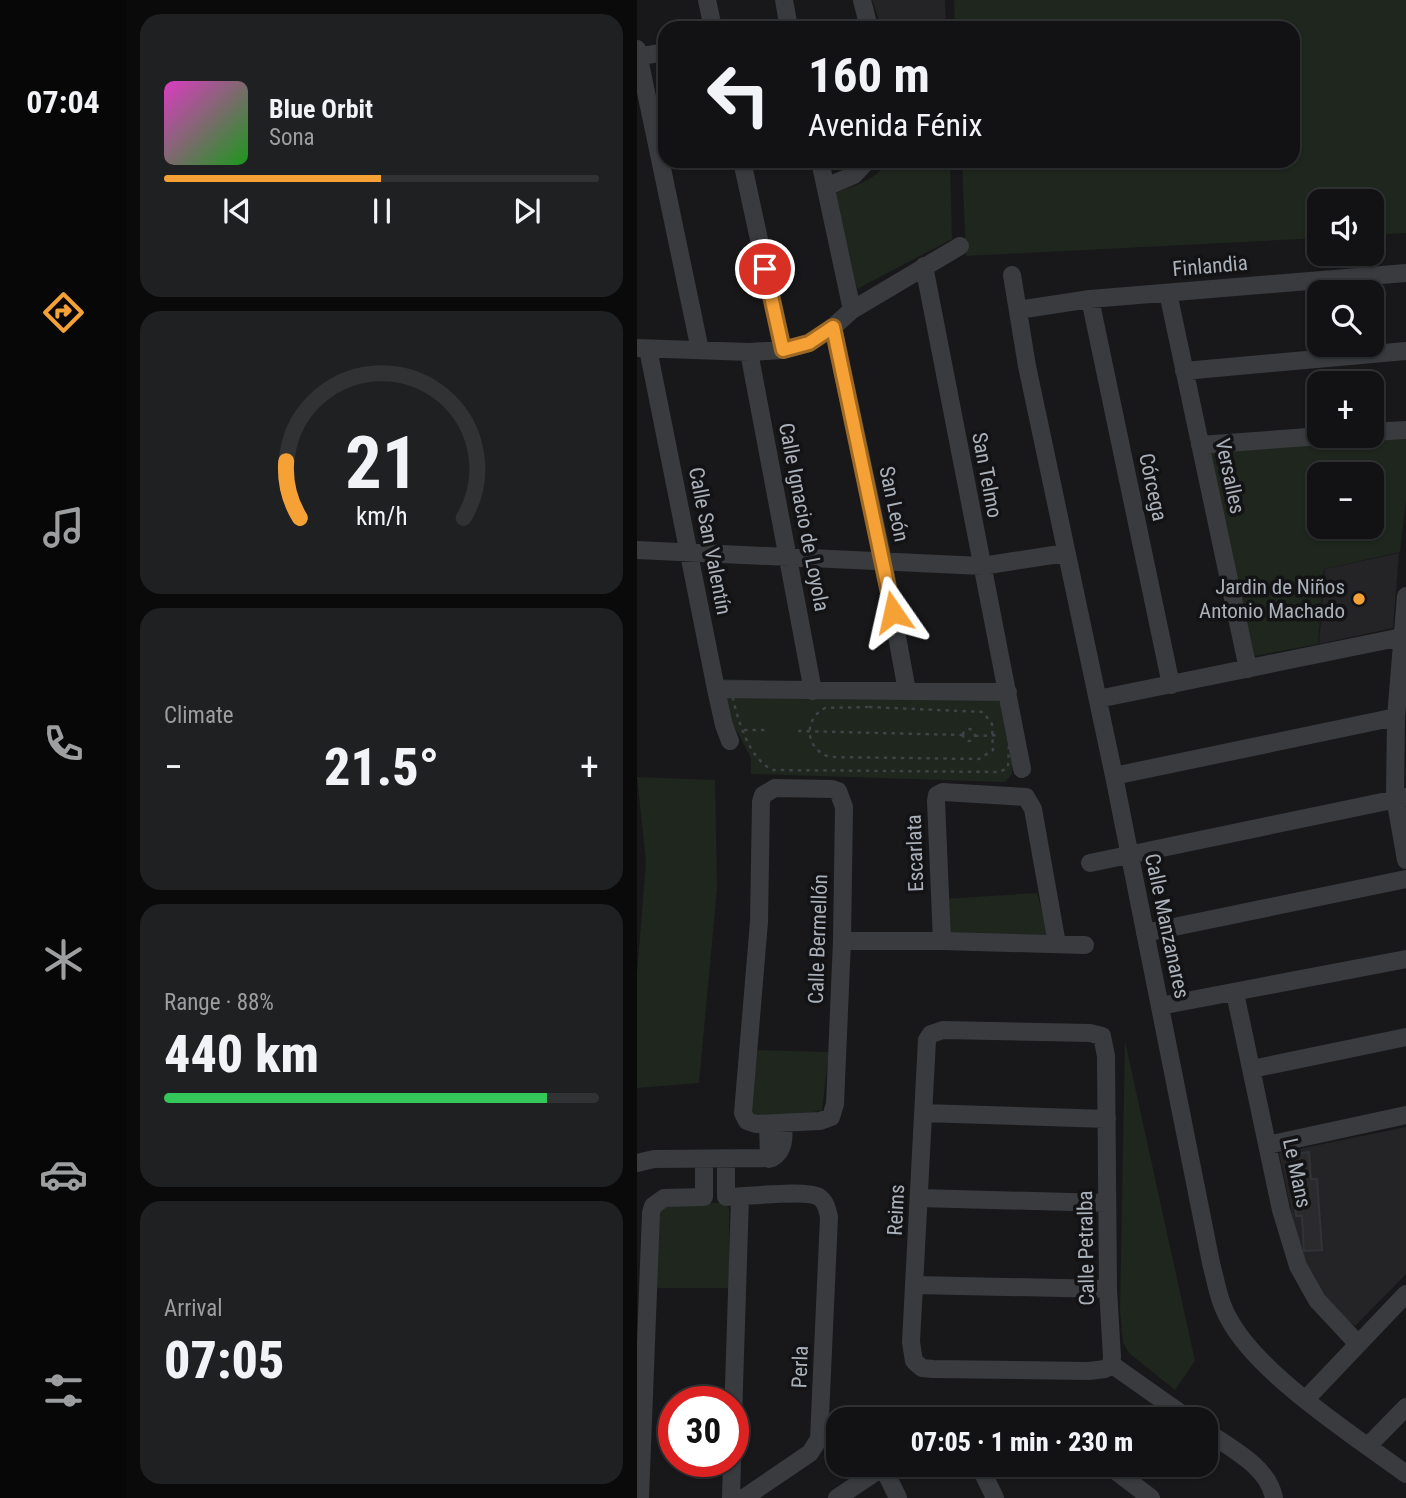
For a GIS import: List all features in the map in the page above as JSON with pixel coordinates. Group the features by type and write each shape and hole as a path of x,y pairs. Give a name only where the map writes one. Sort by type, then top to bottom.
{"street":[{"path":"708,0 712,21"},
{"path":"783,21 784,0"},
{"path":"862,0 867,21"},
{"path":"658,53 638,55 658,150"},
{"path":"662,168 700,350"},
{"path":"744,168 783,350"},
{"path":"822,168 852,310"},
{"path":"826,187 854,175 860,168"},
{"path":"642,349 749,352 783,350 809,343 852,310 960,246"},
{"name":"San Telmo","path":"924,265 1022,769"},
{"name":"Finlandia","path":"1018,310 1090,299 1406,273"},
{"name":"Calle Manzanares","path":"1012,275 1027,366 1114,776 1211,1263 1222,1303 1231,1324 1264,1364 1406,1474"},
{"name":"Versalles","path":"1168,293 1248,669"},
{"name":"Córcega","path":"1090,299 1171,685"},
{"name":"San León","path":"833,327 883,560 907,691"},
{"name":"Calle San Valentín","path":"642,349 689,553 724,725 737,736"},
{"path":"1184,371 1406,351"},
{"name":"Calle Ignacio de Loyola","path":"749,352 813,691"},
{"path":"1384,431 1406,430"},
{"path":"1200,444 1307,437"},
{"path":"637,550 982,566 1066,553"},
{"path":"1406,596 1397,718 1406,860"},
{"path":"1098,699 1402,637"},
{"path":"716,689 1008,692"},
{"path":"1114,776 1397,718"},
{"name":"Calle Bermellón","path":"775,788 838,791 844,807 842,941 831,1117 826,1120 776,1124 750,1122 744,1118 743,1108 759,922 761,811 763,796 775,788"},
{"name":"Escarlata","path":"942,941 936,802 937,795 943,792 1020,795 1030,802 1057,944"},
{"path":"1090,863 1129,857 1401,797"},
{"path":"1145,933 1406,879"},
{"path":"842,941 1085,945"},
{"path":"1160,1006 1406,959"},
{"name":"Le Mans","path":"1235,993 1282,1210 1298,1266 1317,1300 1358,1344"},
{"name":"Reims","path":"1102,1036 1090,1032 936,1031 930,1034 927,1040 911,1348 914,1361 922,1367 1089,1371 1105,1369 1111,1364"},
{"name":"Calle Petralba","path":"1102,1036 1106,1056 1111,1364"},
{"path":"1252,1069 1406,1037"},
{"path":"923,1113 1107,1119"},
{"path":"1268,1145 1406,1115"},
{"path":"637,1147 645,1161 769,1159 776,1124"},
{"path":"640,1498 650,1221 653,1206 664,1198 704,1197 704,1159"},
{"path":"726,1159 733,1197 733,1386"},
{"name":"Perla","path":"733,1197 817,1195 824,1201 829,1217 819,1439 810,1453 744,1498"},
{"path":"919,1198 1107,1203"},
{"path":"914,1285 1108,1289"},
{"path":"1306,1399 1406,1294"},
{"path":"1111,1364 1172,1407"},
{"path":"1369,1446 1406,1407"},
{"path":"1218,1440 1260,1470 1271,1485 1275,1498"},
{"path":"731,1498 732,1477"},
{"path":"837,1498 868,1477"},
{"path":"889,1477 898,1498"},
{"path":"985,1477 995,1498"},
{"path":"1124,1477 1151,1498"}],"path":[{"path":"732,694 993,697 1000,700 1008,735 1008,767 1000,772 773,770 762,765 737,736 732,694"},
{"path":"869,707 983,712 992,724 994,736 993,750 979,759 830,757 812,744 809,731 813,717 825,708 869,707"},
{"path":"963,735 970,729 975,736"},
{"path":"737,736 769,730"},
{"path":"798,731 963,735"},
{"path":"963,735 968,742 974,740 975,736"},
{"path":"975,736 1008,735"}],"shaded area":[{"path":"872,0 945,0 946,21 880,21"},
{"path":"954,0 1406,0 1406,233 1384,234 1384,189 1307,189 1307,239 966,256 962,168 1300,168 1300,21 955,21"},
{"path":"883,168 950,168 952,239 857,289 835,193 878,173"},
{"path":"1406,436 1406,500 1400,552 1324,569 1318,644 1254,656 1209,455 1212,452 1307,444 1307,448 1384,448 1384,438"},
{"name":"Jardin de Niños Antonio Machado","path":"1399,553 1393,628 1319,644 1325,569"},
{"path":"723,679 911,686 1005,702 1013,737 1012,774 1005,782 751,774 751,758 733,724"},
{"path":"637,777 715,780 717,889 699,1083 637,1088 637,974 646,862"},
{"path":"1037,893 1050,940 945,937 944,899"},
{"path":"1125,1041 1195,1361 1175,1390 1129,1353 1123,1343 1120,1310"},
{"path":"750,1050 829,1052 822,1110 784,1118 754,1120 745,1111"},
{"path":"1406,1127 1406,1274 1355,1326 1320,1290 1308,1270 1299,1249 1279,1153"},
{"path":"664,1203 723,1203 729,1208 729,1288 656,1288 655,1215"}],"building":[{"path":"1309,1152 1311,1179 1317,1179 1322,1250 1304,1251 1302,1216 1296,1216 1292,1154"}],"place":[{"name":"Jardin de Niños Antonio Machado","path":"1359,599"}],"route":[{"path":"765,269 783,350 809,343 833,327 893,612"}]}
